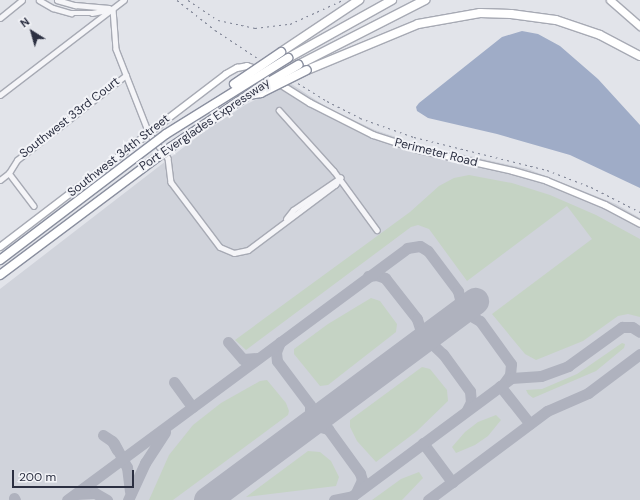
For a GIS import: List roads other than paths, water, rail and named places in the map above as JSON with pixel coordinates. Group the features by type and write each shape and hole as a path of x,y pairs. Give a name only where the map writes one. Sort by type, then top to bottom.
{"highway":[{"name":"Port Everglades Expressway","path":"0,260 184,122 288,58 392,0"},
{"name":"Port Everglades Expressway","path":"0,275 134,173 246,96 298,65 425,0"},
{"path":"184,122 281,52 357,1"},
{"path":"246,96 261,93 307,70 418,24 480,13 511,14 556,20 600,35 640,56"}],"main road":[{"path":"610,0 640,26"}],"street":[{"path":"0,18 22,0"},
{"path":"39,0 53,8 71,13 92,13 113,9"},
{"path":"57,0 75,5 113,9"},
{"path":"0,95 124,0"},
{"path":"113,9 116,49 149,133 168,158 171,182 223,249 234,253 248,250 335,185 340,178"},
{"name":"Southwest 34th Street","path":"0,247 230,71 240,67"},
{"name":"Perimeter Road","path":"240,67 256,69 316,107 373,135 419,150 497,167 547,181 605,205 640,224"},
{"name":"Southwest 33rd Court","path":"0,180 9,173 16,160 126,75"},
{"path":"279,110 340,178 377,230"},
{"path":"9,173 34,206"}],"water":[{"path":"522,31 538,34 560,46 598,79 640,125 640,188 570,155 497,134 428,118 417,111 416,107 419,103 502,37"}],"railway":[{"path":"177,0 215,30 262,61 327,101 360,118 414,137 547,170 591,187 640,212"},
{"path":"188,0 218,20 255,28 290,24 343,0"}]}
